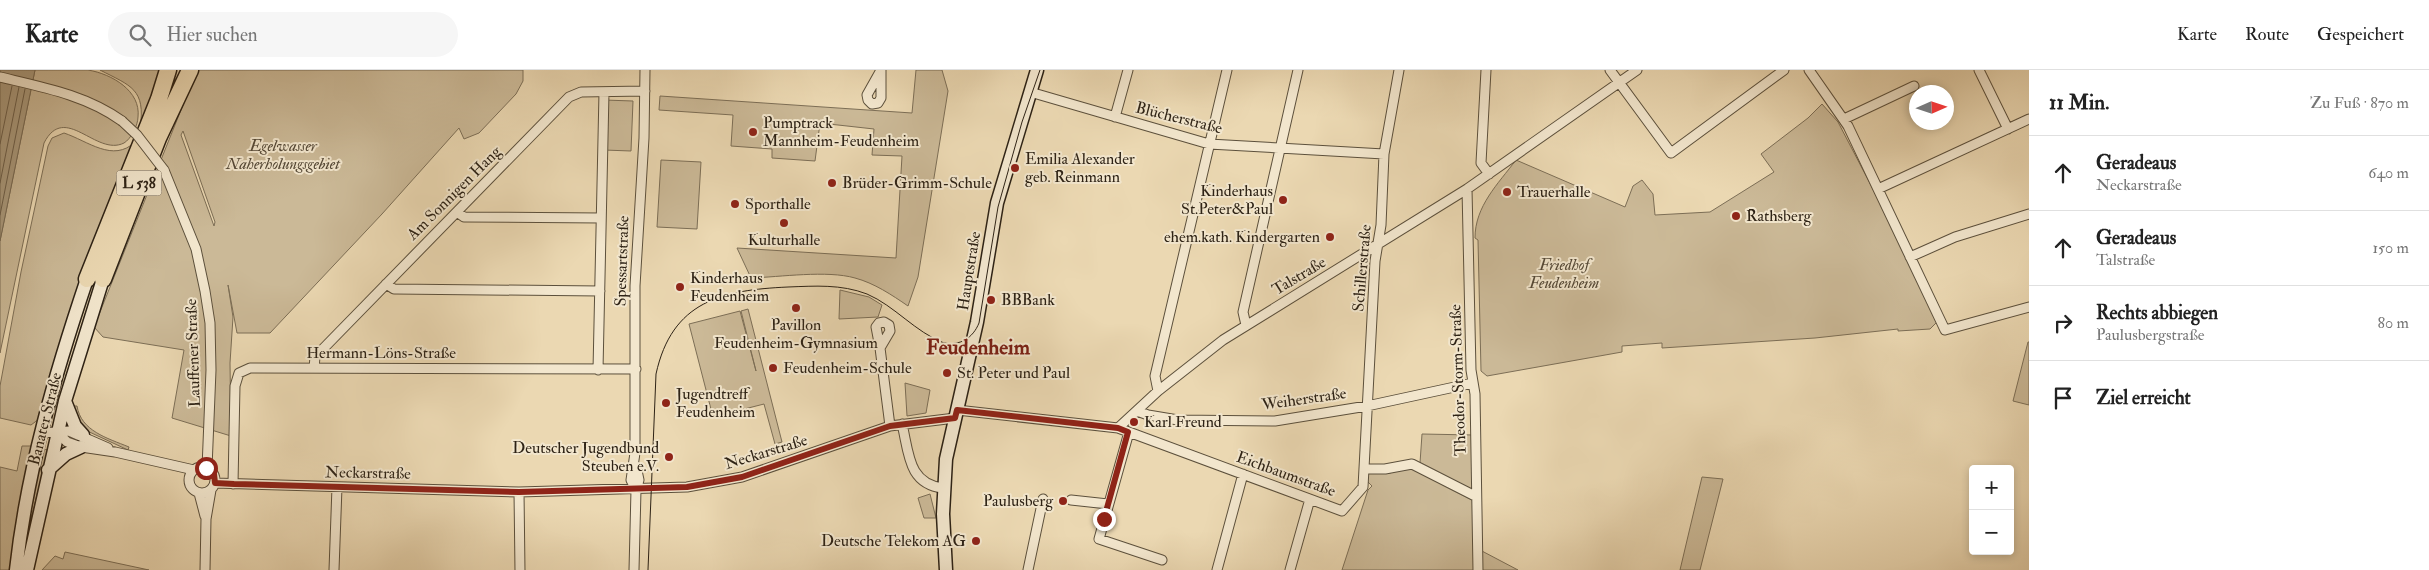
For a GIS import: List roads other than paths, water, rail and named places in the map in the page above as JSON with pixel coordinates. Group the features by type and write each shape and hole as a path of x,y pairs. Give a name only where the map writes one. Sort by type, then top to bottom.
{"highway":[{"path":"159,99 168,70"},
{"path":"159,99 175,70"},
{"name":"L 538","path":"95,279 190,70"},
{"name":"L 538","path":"95,279 159,99"}],"main road":[{"name":"Hauptstraße","path":"946,570 943,488 946,459 977,322 997,203 1037,70"},
{"name":"Banater Straße","path":"27,570 48,470 95,279"},
{"name":"Banater Straße","path":"16,570 23,511 44,419 64,348 95,279"},
{"path":"48,470 82,441 65,401"},
{"path":"44,419 57,432"}],"street":[{"name":"Spessartstraße","path":"634,570 636,490 638,480 634,453 635,286 645,70"},
{"path":"1115,117 1128,70"},
{"path":"1158,391 1155,376 1227,70"},
{"path":"1246,325 1243,312 1298,70"},
{"name":"Schillerstraße","path":"1365,469 1367,406 1384,154 1399,70"},
{"path":"1486,70 1481,163 1489,174"},
{"path":"1610,70 1671,154 1784,70"},
{"name":"Talstraße","path":"1118,428 1158,391 1223,340 1467,189 1637,70"},
{"path":"1808,70 1844,119 1945,330 2029,307"},
{"path":"1979,70 2008,129"},
{"name":"Lauffener Straße","path":"0,77 36,85 92,103 122,121 142,140 164,170 182,210 196,249 210,322 209,452 206,468"},
{"path":"1844,119 1909,88"},
{"name":"Am Sonnigen Hang","path":"314,368 314,357 569,97 580,92 645,92"},
{"path":"598,370 604,92"},
{"name":"Blücherstraße","path":"1030,92 1209,144 1384,154"},
{"path":"1878,189 2029,119"},
{"name":"Theodor-Storm-Straße","path":"1467,189 1478,570"},
{"path":"457,212 464,217 601,218"},
{"path":"1910,257 1955,237 2029,214"},
{"path":"386,284 394,289 600,291"},
{"path":"880,348 890,426"},
{"name":"Hermann-Löns-Straße","path":"234,484 235,386 238,373 250,368 636,369"},
{"name":"Weiherstraße","path":"1137,411 1148,415 1178,420 1275,421 1367,406 1473,383"},
{"path":"956,414 1118,428"},
{"name":"Neckarstraße","path":"213,487 234,484 519,492 687,487 742,477 890,426 956,414"},
{"path":"902,424 914,474 927,484 943,488"},
{"name":"Eichbaumstraße","path":"1118,428 1342,511 1363,487 1365,469"},
{"path":"41,433 69,431 82,441 115,452 175,467 194,470 206,468 214,474 206,519 205,570"},
{"path":"1128,432 1099,539 1162,560"},
{"path":"1365,469 1385,469 1412,464 1475,496"},
{"path":"175,467 189,479 193,490 199,493 206,519"},
{"path":"189,479 194,470"},
{"path":"1216,570 1243,474"},
{"path":"199,493 213,487"},
{"path":"334,570 337,488"},
{"path":"519,492 520,570"},
{"path":"1028,570 1043,499"},
{"path":"1290,570 1310,499"},
{"path":"1071,500 1108,504"}],"water":[{"path":"0,70 35,70 0,241"}],"tram line":[{"path":"648,570 656,374 664,349 674,330 687,315 703,304 721,297 764,289 828,286 867,294 944,343 961,342 970,337 979,323 998,207 1022,122 1040,70"}],"place":[{"name":"Pumptrack Mannheim-Feudenheim","path":"753,132"},
{"name":"Emilia Alexander geb. Reinmann","path":"1015,168"},
{"name":"Brüder-Grimm-Schule","path":"832,183"},
{"name":"Trauerhalle","path":"1507,192"},
{"name":"Kinderhaus St.Peter&Paul","path":"1283,200"},
{"name":"Sporthalle","path":"735,204"},
{"name":"Rathsberg","path":"1736,216"},
{"name":"Kulturhalle","path":"784,223"},
{"name":"ehem.kath. Kindergarten","path":"1330,237"},
{"name":"Kinderhaus Feudenheim","path":"680,287"},
{"name":"BBBank","path":"991,300"},
{"name":"Pavillon Feudenheim-Gymnasium","path":"796,308"},
{"name":"Feudenheim-Schule","path":"773,368"},
{"name":"St. Peter und Paul","path":"947,373"},
{"name":"Jugendtreff Feudenheim","path":"666,403"},
{"name":"Karl Freund","path":"1134,422"},
{"name":"Deutscher Jugendbund Steuben e.V.","path":"669,457"},
{"name":"Paulusberg","path":"1063,501"},
{"name":"Deutsche Telekom AG","path":"976,541"}],"district":[{"name":"Feudenheim","path":"978,347"}],"park label":[{"name":"Egelwasser Naherholungsgebiet","path":"283,155"},
{"name":"Friedhof Feudenheim","path":"1564,274"}]}
